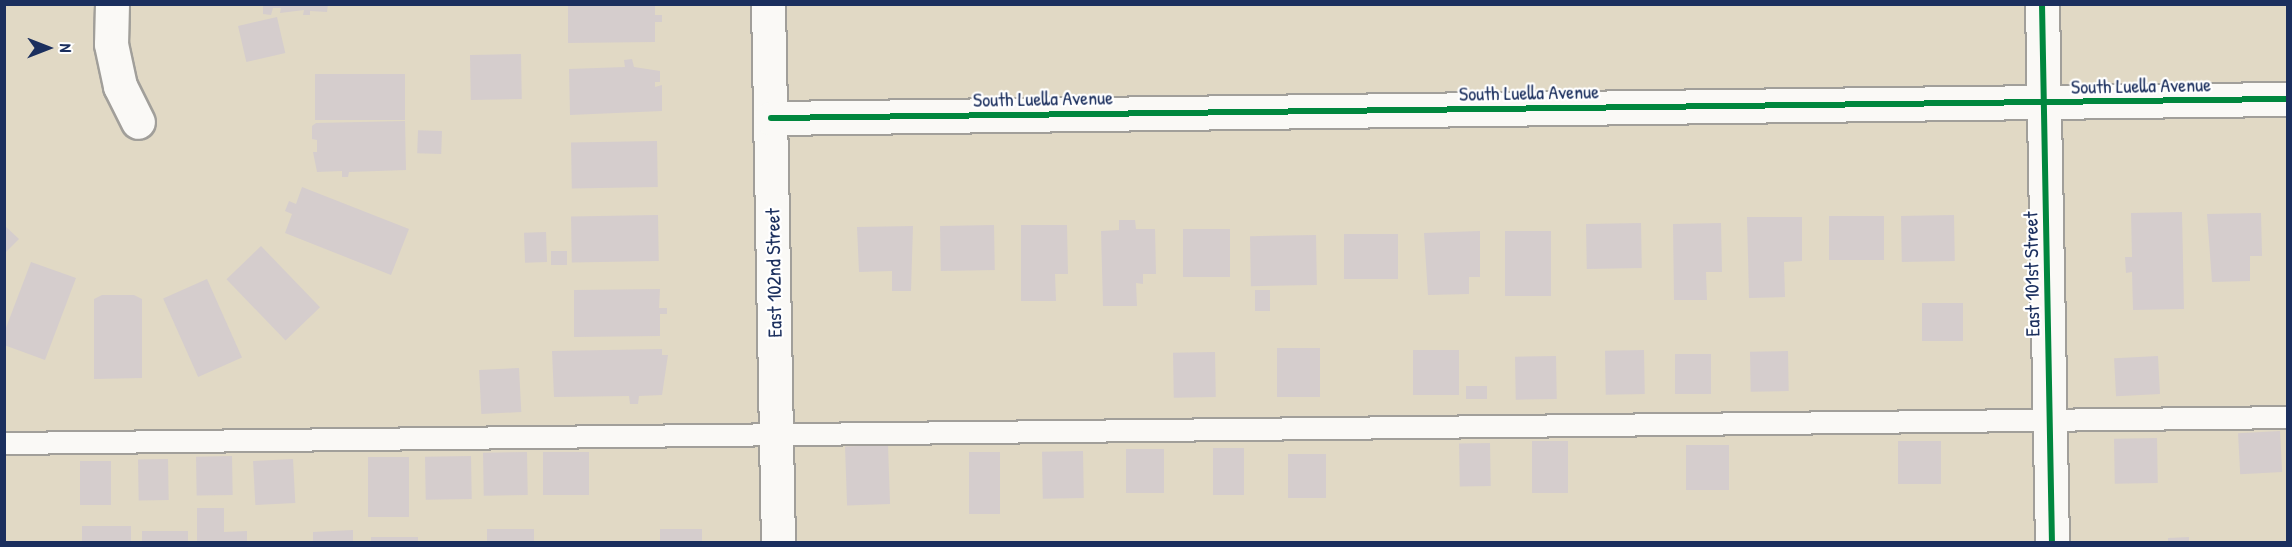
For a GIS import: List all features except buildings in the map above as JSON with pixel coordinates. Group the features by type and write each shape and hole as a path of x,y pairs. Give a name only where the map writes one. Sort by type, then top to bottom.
{"street":[{"path":"112,4 111,45 120,86 138,122"},
{"name":"East 102nd Street","path":"768,4 778,543"},
{"name":"East 101st Street","path":"2042,4 2052,543"},
{"name":"South Luella Avenue","path":"771,117 2288,99"}],"lane":[{"path":"4,443 776,432 2288,417"}],"cycle path":[{"path":"2042,4 2052,542"},
{"path":"771,118 2288,99"}]}
